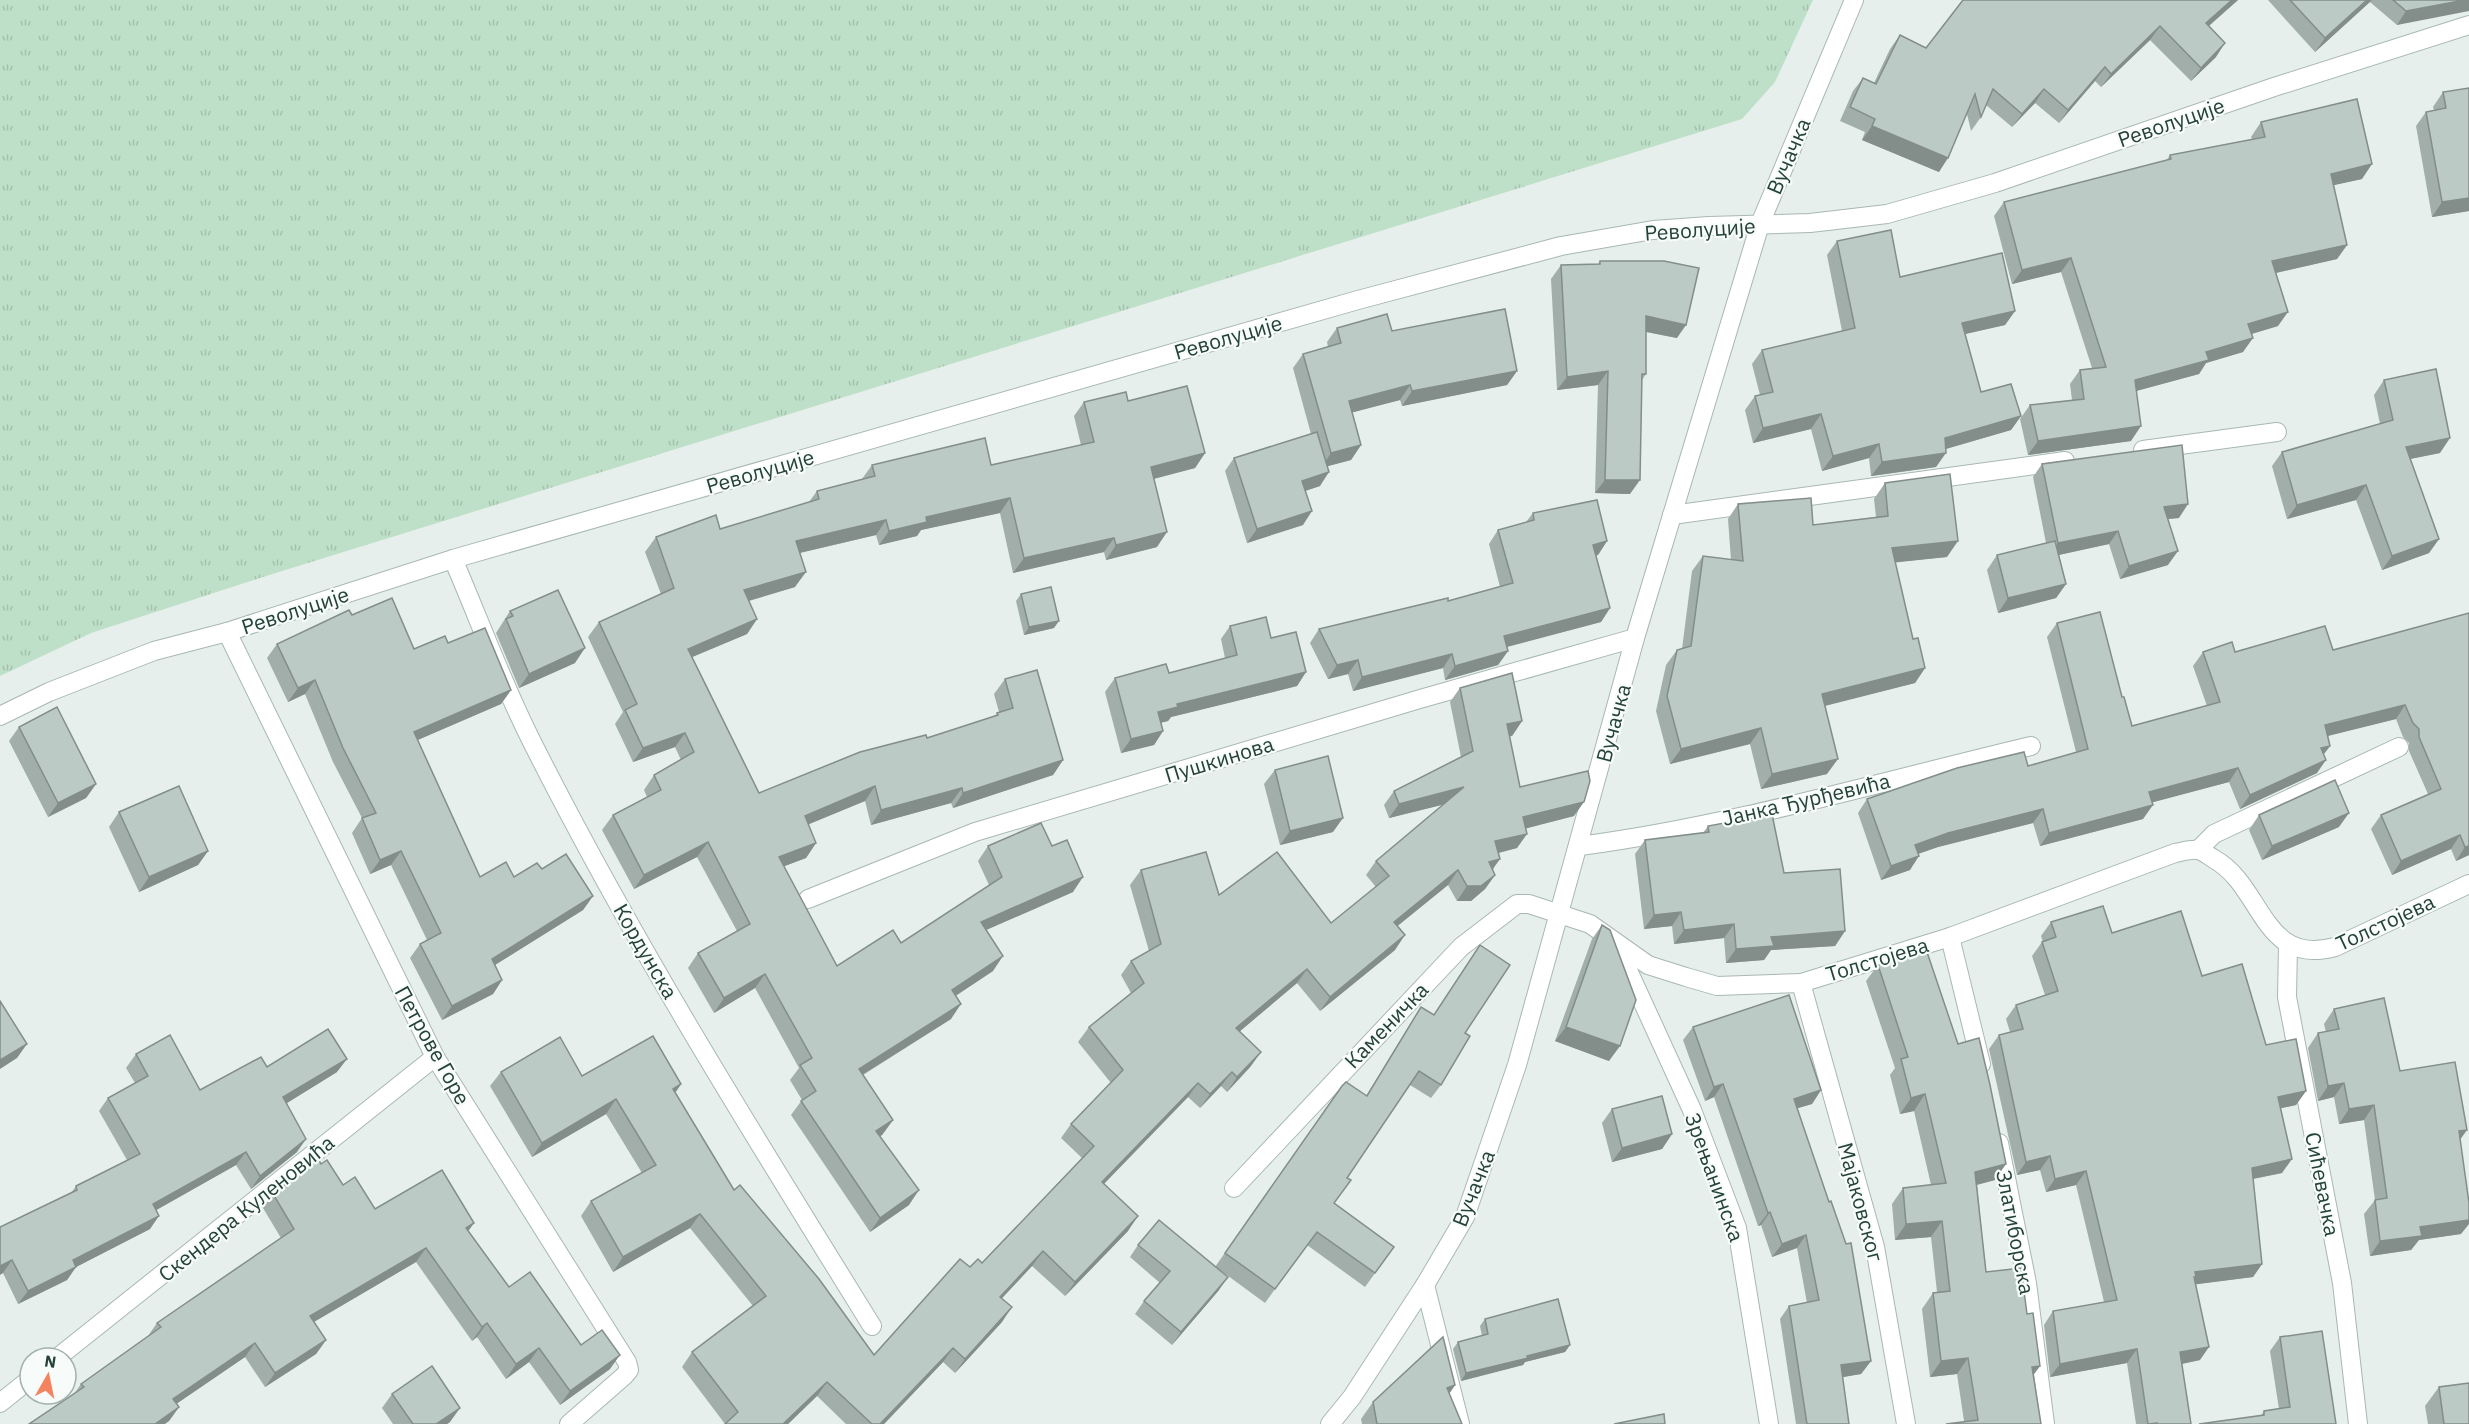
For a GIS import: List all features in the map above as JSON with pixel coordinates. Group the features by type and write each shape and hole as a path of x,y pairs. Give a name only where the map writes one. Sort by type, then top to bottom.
{"street":[{"name":"Вучачка","path":"1330,1424 1352,1397 1425,1285 1465,1217 1496,1131 1580,846 1635,638 1760,224 1854,0"},
{"name":"Револуције","path":"0,716 49,692 154,651 227,632 453,558 1335,307 1560,246 1653,230 1810,223 1898,211 1995,183 2274,87 2469,25"},
{"path":"2129,452 2277,432"},
{"path":"1672,515 2083,458"},
{"name":"Кордунска","path":"453,558 531,740 639,941 743,1118 872,1326"},
{"name":"Петрове Горе","path":"227,632 435,1057 627,1362 629,1370 611,1390 569,1424"},
{"name":"Пушкинова","path":"808,899 975,832 1408,702 1635,638"},
{"name":"Јанка Ђурђевића","path":"1580,846 1624,840 1774,808 2031,746"},
{"name":"Толстојева","path":"1559,913 1590,924 1648,965 1717,986 1801,983 1950,937 2175,853 2198,850 2214,834 2399,747"},
{"path":"2198,850 2218,861 2240,882 2268,926 2288,945"},
{"name":"Толстојева","path":"2288,945 2320,951 2335,947 2469,884"},
{"name":"Каменичка","path":"1234,1188 1461,947 1517,904 1529,904 1559,913"},
{"path":"1950,937 1984,1076"},
{"name":"Зрењанинска","path":"1616,943 1692,1110 1737,1228 1769,1424"},
{"name":"Сићевачка","path":"2288,945 2287,998 2342,1283 2358,1424"},
{"name":"Мајаковског","path":"1801,983 1875,1247 1906,1424"},
{"name":"Скендера Куленовића","path":"72,1346 435,1057"},
{"name":"Златиборска","path":"1995,1122 2027,1284 2045,1424"},
{"path":"1425,1285 1460,1424"},
{"path":"0,1403 18,1389"}],"green space":[{"path":"0,0 1813,0 1775,82 1742,119 266,576 91,633 0,676"}],"building":[{"path":"1963,0 2232,0 2206,23 2225,43 2201,68 2160,26 2111,74 2105,67 2068,110 2044,89 2022,114 1993,89 1981,117 1975,94 1948,158 1872,126 1875,119 1850,107 1863,78 1876,84 1900,35 1926,48"},
{"path":"2290,0 2367,0 2325,38"},
{"path":"2393,0 2465,0 2406,11"},
{"path":"2469,88 2469,198 2442,202 2426,112 2446,108 2443,92"},
{"path":"2357,99 2372,164 2331,174 2347,245 2272,261 2288,312 2248,324 2253,338 2206,352 2209,360 2135,380 2141,426 2038,441 2030,405 2084,399 2080,370 2106,367 2071,258 2022,270 2004,202 2171,159 2170,155 2265,137 2261,122"},
{"path":"1891,230 1900,277 2002,253 2015,311 1962,323 1981,392 2011,384 2021,416 1945,438 1946,453 1882,462 1879,444 1833,456 1821,414 1763,428 1755,396 1773,392 1762,350 1855,328 1837,241"},
{"path":"1600,261 1664,261 1699,268 1686,325 1646,316 1646,374 1642,374 1640,480 1605,480 1608,371 1567,377 1561,265 1600,264"},
{"path":"1505,309 1517,371 1412,391 1410,385 1349,401 1361,445 1331,453 1303,354 1341,343 1337,328 1387,314 1392,331"},
{"path":"2436,369 2450,438 2406,447 2439,539 2392,556 2366,485 2297,505 2282,452 2393,420 2384,380"},
{"path":"1187,386 1205,453 1151,467 1167,532 1116,545 1114,538 1024,558 1010,498 926,517 927,522 889,531 886,520 796,541 806,572 744,590 757,619 688,649 759,793 860,752 926,735 927,738 998,715 997,713 1013,708 1005,679 1037,670 1063,760 963,793 962,788 881,810 875,786 805,816 816,843 779,857 837,966 893,930 901,943 1002,877 988,846 1041,823 1052,846 1067,840 1083,877 981,922 1003,956 952,990 961,1004 859,1069 893,1120 876,1131 919,1190 880,1218 801,1101 816,1091 800,1065 812,1058 765,974 724,998 698,953 750,924 708,842 644,875 613,815 661,790 654,775 694,752 685,733 643,748 625,710 637,704 599,622 674,588 656,537 716,515 720,529 819,499 817,491 875,476 872,465 985,438 991,465 1094,442 1084,402 1126,392 1128,401"},
{"path":"1317,432 1329,472 1302,481 1312,511 1257,529 1234,458"},
{"path":"2182,445 2188,504 2164,507 2178,551 2129,566 2118,531 2058,543 2042,464"},
{"path":"1950,474 1958,541 1892,548 1913,639 1918,638 1925,668 1822,694 1838,759 1772,774 1761,728 1681,749 1667,696 1677,650 1691,646 1703,556 1743,561 1738,504 1811,498 1813,525 1888,516 1885,483"},
{"path":"1597,500 1607,541 1593,545 1610,608 1504,636 1508,651 1455,666 1452,654 1362,677 1358,660 1337,665 1319,629 1448,598 1448,601 1513,583 1498,530 1534,520 1533,513"},
{"path":"2055,541 2066,584 2008,598 1997,555"},
{"path":"1051,587 1059,621 1029,627 1021,594"},
{"path":"558,590 585,648 529,674 506,619 513,616 510,611"},
{"path":"392,598 414,649 445,636 448,643 485,628 511,690 414,732 480,877 506,862 514,877 537,863 542,869 566,854 593,896 492,959 502,980 452,1006 420,944 441,933 401,851 380,860 362,818 376,813 343,748 315,680 298,688 277,644 349,610 352,615"},
{"path":"2100,612 2132,726 2220,702 2203,652 2232,642 2235,652 2325,626 2333,650 2469,613 2469,846 2465,847 2460,835 2401,861 2381,815 2441,789 2419,737 2419,729 2413,723 2405,705 2325,725 2330,746 2321,748 2326,760 2250,795 2238,768 2149,792 2153,805 2049,833 2043,809 1948,833 1915,845 1919,856 1891,866 1867,799 1957,768 2024,752 2028,766 2088,749 2057,623"},
{"path":"1266,617 1271,638 1296,632 1306,672 1177,704 1178,707 1158,712 1163,731 1131,739 1115,678 1166,664 1169,673 1237,655 1230,626"},
{"path":"1512,673 1522,721 1507,724 1520,787 1588,771 1590,781 1584,802 1523,817 1527,834 1495,841 1500,859 1489,862 1495,875 1481,886 1467,886 1458,870 1394,922 1405,935 1330,997 1307,969 1236,1028 1261,1052 1237,1077 1232,1072 1210,1094 1198,1083 1102,1182 1138,1216 1075,1282 1043,1251 1000,1297 1012,1307 965,1359 953,1348 880,1424 872,1424 827,1382 783,1424 725,1424 738,1412 692,1352 766,1296 700,1214 623,1257 591,1201 656,1165 616,1099 542,1143 501,1072 560,1037 582,1076 653,1036 681,1084 673,1089 734,1190 740,1185 819,1279 874,1355 960,1259 970,1267 978,1259 982,1263 1094,1146 1071,1124 1123,1070 1089,1027 1144,983 1131,961 1161,944 1141,870 1206,852 1219,895 1277,852 1331,923 1389,876 1376,861 1464,787 1399,804 1394,791 1473,751 1460,688"},
{"path":"57,707 96,784 58,803 19,727"},
{"path":"1328,756 1343,818 1290,831 1275,770"},
{"path":"2335,780 2349,813 2272,846 2259,815"},
{"path":"179,786 208,851 149,877 119,812"},
{"path":"1772,814 1784,873 1840,869 1845,931 1771,937 1774,946 1736,949 1734,924 1684,930 1681,912 1654,915 1645,840 1709,832 1708,826"},
{"path":"2103,906 2112,933 2181,911 2202,976 2242,964 2266,1045 2296,1039 2306,1091 2278,1097 2292,1159 2252,1168 2262,1264 2195,1272 2196,1277 2194,1277 2209,1347 2180,1352 2191,1424 2148,1424 2137,1349 2060,1364 2053,1311 2117,1300 2086,1171 2055,1179 2050,1156 2026,1162 1999,1035 2023,1029 2016,1005 2058,991 2042,942 2056,937 2051,922"},
{"path":"1602,925 1610,930 1636,1000 1620,1046 1566,1027"},
{"path":"1480,945 1510,965 1465,1033 1470,1036 1441,1085 1419,1071 1347,1178 1351,1180 1334,1203 1394,1247 1375,1273 1317,1232 1275,1289 1225,1253 1342,1086 1346,1082 1367,1096 1421,1007 1434,1015"},
{"path":"1926,949 1958,1044 1979,1038 2006,1164 1975,1172 1986,1272 2021,1268 2027,1314 2033,1313 2040,1366 2032,1367 2041,1424 1946,1424 1978,1420 1968,1358 1941,1361 1933,1293 1950,1291 1942,1221 1906,1224 1903,1188 1946,1183 1925,1094 1911,1098 1901,1059 1908,1057 1878,965"},
{"path":"1789,995 1821,1090 1794,1099 1829,1202 1831,1201 1846,1244 1851,1243 1871,1361 1841,1365 1849,1424 1807,1424 1789,1306 1819,1300 1806,1235 1782,1244 1770,1212 1768,1213 1723,1084 1714,1087 1693,1027"},
{"path":"2384,998 2400,1071 2455,1062 2467,1130 2459,1131 2469,1203 2469,1220 2420,1227 2422,1236 2380,1241 2375,1200 2387,1198 2374,1105 2349,1109 2344,1083 2328,1086 2318,1033 2339,1029 2334,1009"},
{"path":"0,1001 27,1044 0,1060"},
{"path":"328,1029 347,1059 283,1097 306,1139 260,1176 246,1152 153,1204 159,1216 73,1260 76,1267 28,1291 12,1260 0,1266 0,1227 77,1190 76,1186 140,1154 108,1098 148,1076 136,1054 170,1035 200,1090 261,1057 267,1067"},
{"path":"1662,1096 1672,1134 1622,1148 1612,1109"},
{"path":"318,1158 321,1164 327,1160 343,1185 355,1177 375,1209 442,1170 474,1223 466,1228 509,1287 530,1272 581,1345 602,1330 620,1355 570,1391 539,1348 516,1364 487,1323 482,1327 426,1248 310,1316 326,1340 275,1373 255,1343 173,1399 179,1407 155,1424 29,1424 56,1406 78,1406 78,1391 84,1387 81,1384 161,1327 157,1323 294,1229 273,1194"},
{"path":"1159,1220 1228,1277 1181,1332 1144,1301 1170,1271 1138,1245"},
{"path":"1558,1299 1570,1345 1466,1373 1458,1342 1488,1334 1485,1319"},
{"path":"2322,1331 2336,1424 2199,1424 2264,1415 2264,1411 2290,1407 2280,1337"},
{"path":"1443,1337 1455,1385 1447,1388 1462,1424 1377,1424 1373,1402"},
{"path":"432,1366 460,1408 436,1424 413,1424 392,1394"},
{"path":"2469,1383 2469,1424 2444,1424 2439,1387"},
{"path":"1664,1414 1665,1424 1614,1424"}]}
